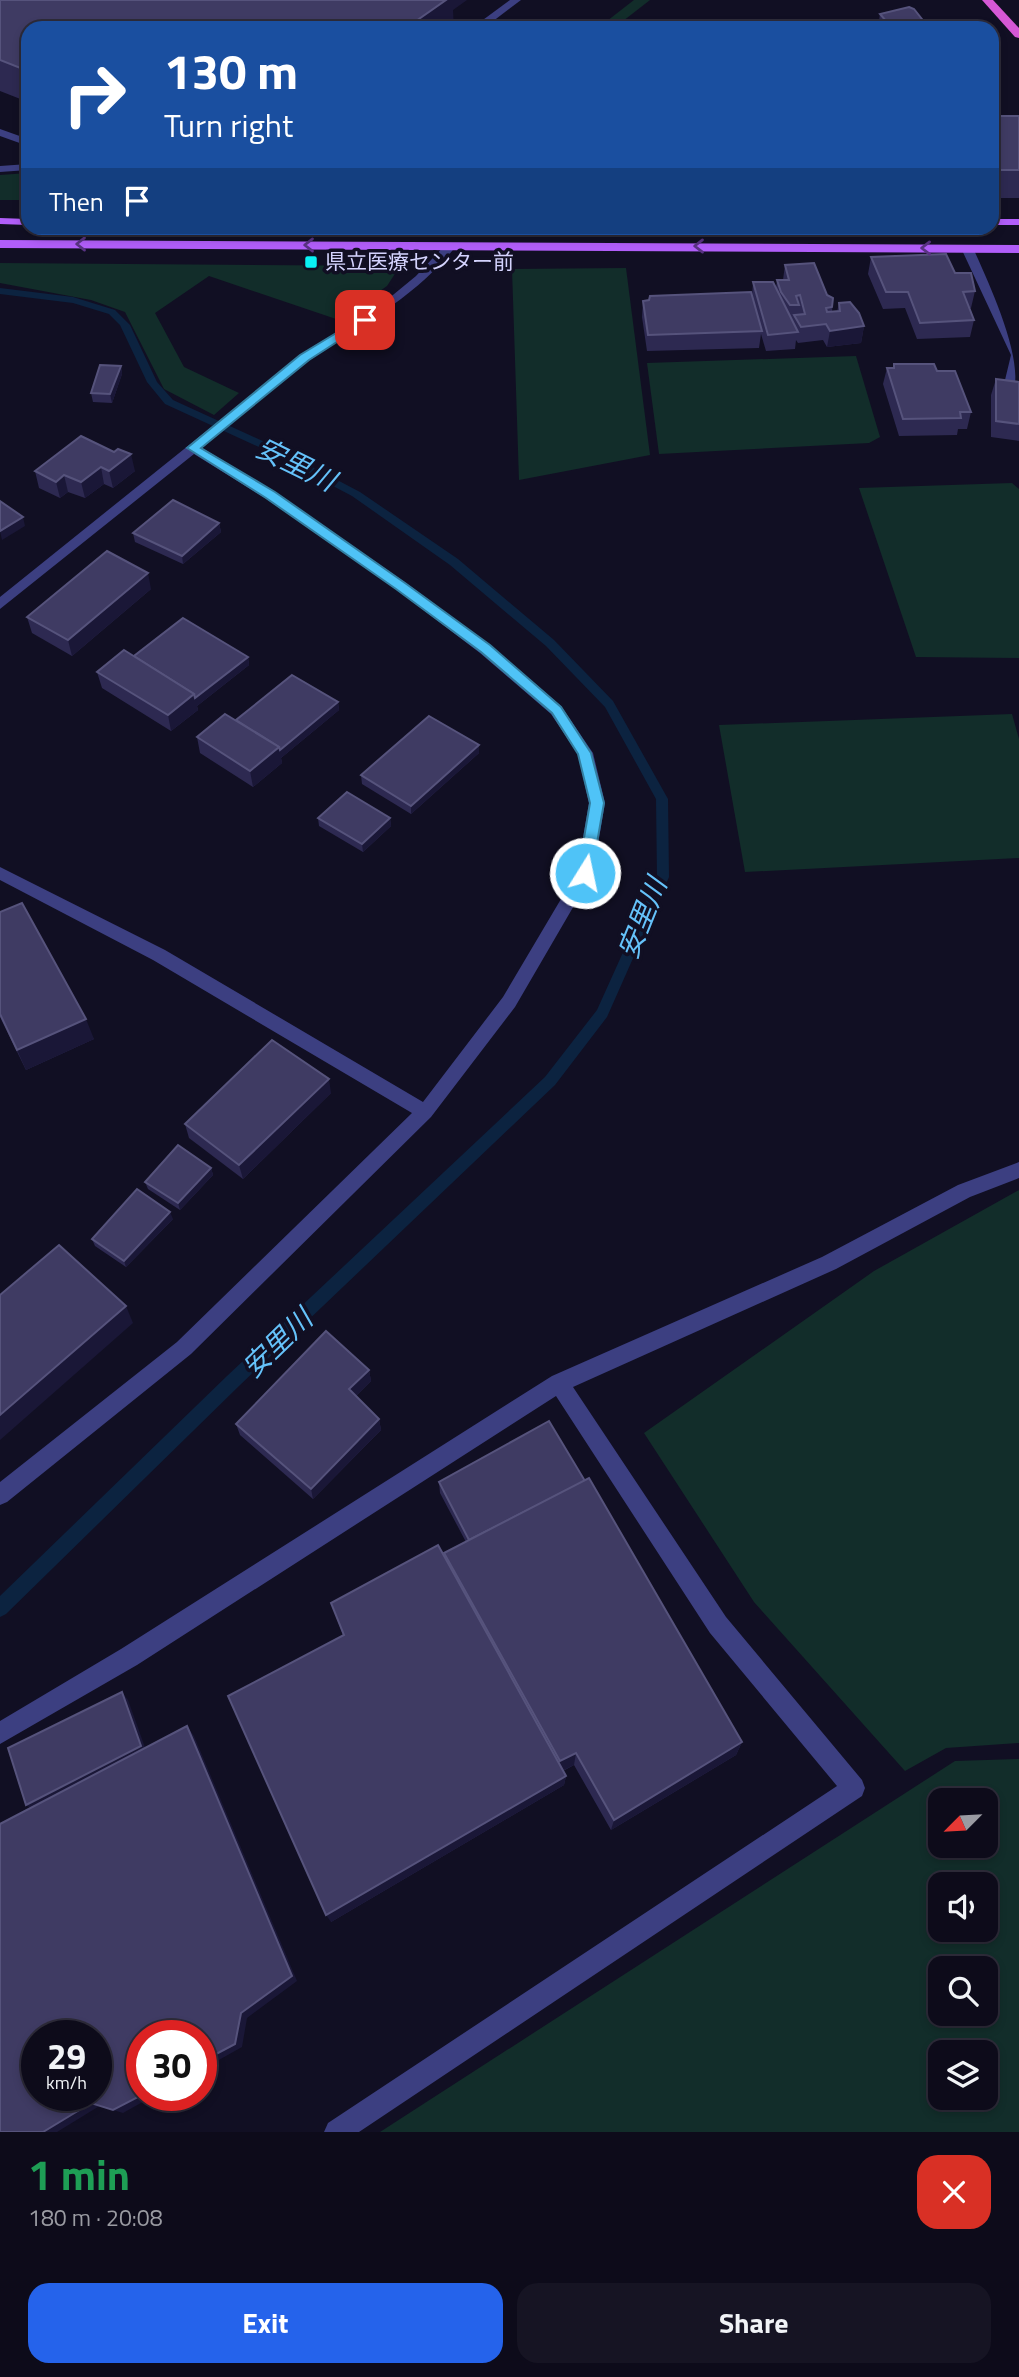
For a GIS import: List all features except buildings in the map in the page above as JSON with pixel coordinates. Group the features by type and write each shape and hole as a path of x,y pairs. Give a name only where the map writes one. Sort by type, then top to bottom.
{"highway":[{"path":"987,0 1019,35"}],"main road":[{"path":"0,222 21,222"},
{"path":"999,222 1019,222"},
{"path":"0,244 1019,248"}],"street":[{"path":"487,21 516,0"},
{"path":"0,132 21,140"},
{"path":"0,169 21,168"},
{"path":"0,604 304,358 386,307 420,279 451,245"},
{"path":"967,248 1017,355 1011,380"},
{"path":"0,1495 184,1348 425,1112 509,1002 585,873 597,803 584,753 556,710 485,649 200,443"},
{"path":"0,873 159,955 425,1112"},
{"path":"0,1733 129,1657 559,1383 829,1263 964,1191 1019,1170"},
{"path":"337,2132 853,1787 718,1625 559,1383"}],"green space":[{"path":"634,0 650,0 623,21 607,21"},
{"path":"21,174 21,200 0,200 0,175"},
{"path":"0,263 400,266 387,286 339,320 209,276 155,313 184,367 239,393 214,415 164,389 125,312 91,300 0,283"},
{"path":"626,268 650,455 519,480 512,269"},
{"path":"856,356 880,437 869,443 659,454 647,363"},
{"path":"1012,483 1019,489 1019,658 916,657 859,488"},
{"path":"1012,714 1019,739 1019,858 745,872 719,725"},
{"path":"1019,1190 1019,1743 946,1748 905,1771 754,1602 644,1433 874,1271"},
{"path":"1019,1759 1019,2132 380,2132 955,1761"}],"waterway":[{"name":"安里川","path":"0,291 73,300 112,312 125,325 152,382 169,402 263,445 356,494 454,562 550,643 609,704 662,799 663,877 602,1013 550,1081 233,1381 0,1608"}],"place":[{"name":"県立医療センター前","path":"311,262"}],"route":[{"path":"365,320 304,358 193,448 270,495 401,586 485,649 556,710 584,753 597,803 585,873"}]}
